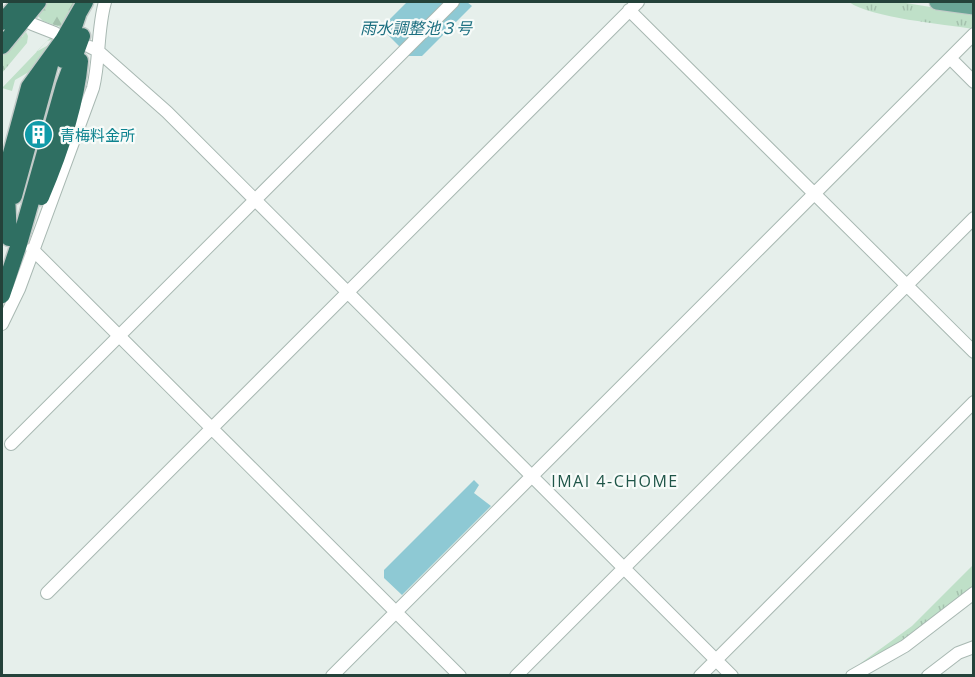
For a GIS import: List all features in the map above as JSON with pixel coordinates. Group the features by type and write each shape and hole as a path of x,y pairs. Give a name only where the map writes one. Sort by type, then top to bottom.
{"highway":[{"path":"2,8 8,2"},
{"path":"2,21 20,2"},
{"path":"2,40 37,2"},
{"path":"2,46 37,2"},
{"path":"2,264 28,225 63,111 90,45 91,2"},
{"path":"17,240 9,206 15,160 42,69 57,42 82,8"},
{"path":"2,294 82,8"},
{"path":"9,206 20,192 57,42"},
{"path":"17,240 64,85 90,45"}],"main road":[{"path":"937,2 974,7"}],"street":[{"path":"2,324 16,295 17,240 93,88 99,62 90,45 105,2"},
{"path":"11,444 453,2"},
{"path":"47,593 633,6 814,194 974,352"},
{"path":"32,24 57,42"},
{"path":"332,675 974,34"},
{"path":"90,45 167,112 732,675"},
{"path":"950,58 974,82"},
{"path":"516,675 974,218"},
{"path":"17,240 120,335 460,675"},
{"path":"700,675 974,402"},
{"path":"856,675 905,646 974,593"},
{"path":"928,675 958,653 974,647"}],"green space":[{"path":"47,2 78,2 63,28 43,21 36,14"},
{"path":"849,2 900,2 973,14 973,29 890,16 859,8"},
{"path":"26,32 27,43 2,73 2,57 19,36 22,37"},
{"path":"52,43 34,69 15,80 12,91 2,88 37,51"},
{"path":"973,565 974,590 910,641 860,667 861,663 912,626"}],"water":[{"name":"雨水調整池３号","path":"407,2 467,2 472,6 422,56 409,56 381,28"},
{"path":"474,480 479,485 474,493 491,506 402,595 384,578 384,570"}],"place":[{"name":"青梅料金所","path":"39,135"}],"district":[{"name":"IMAI 4-CHOME","path":"615,481"}]}
